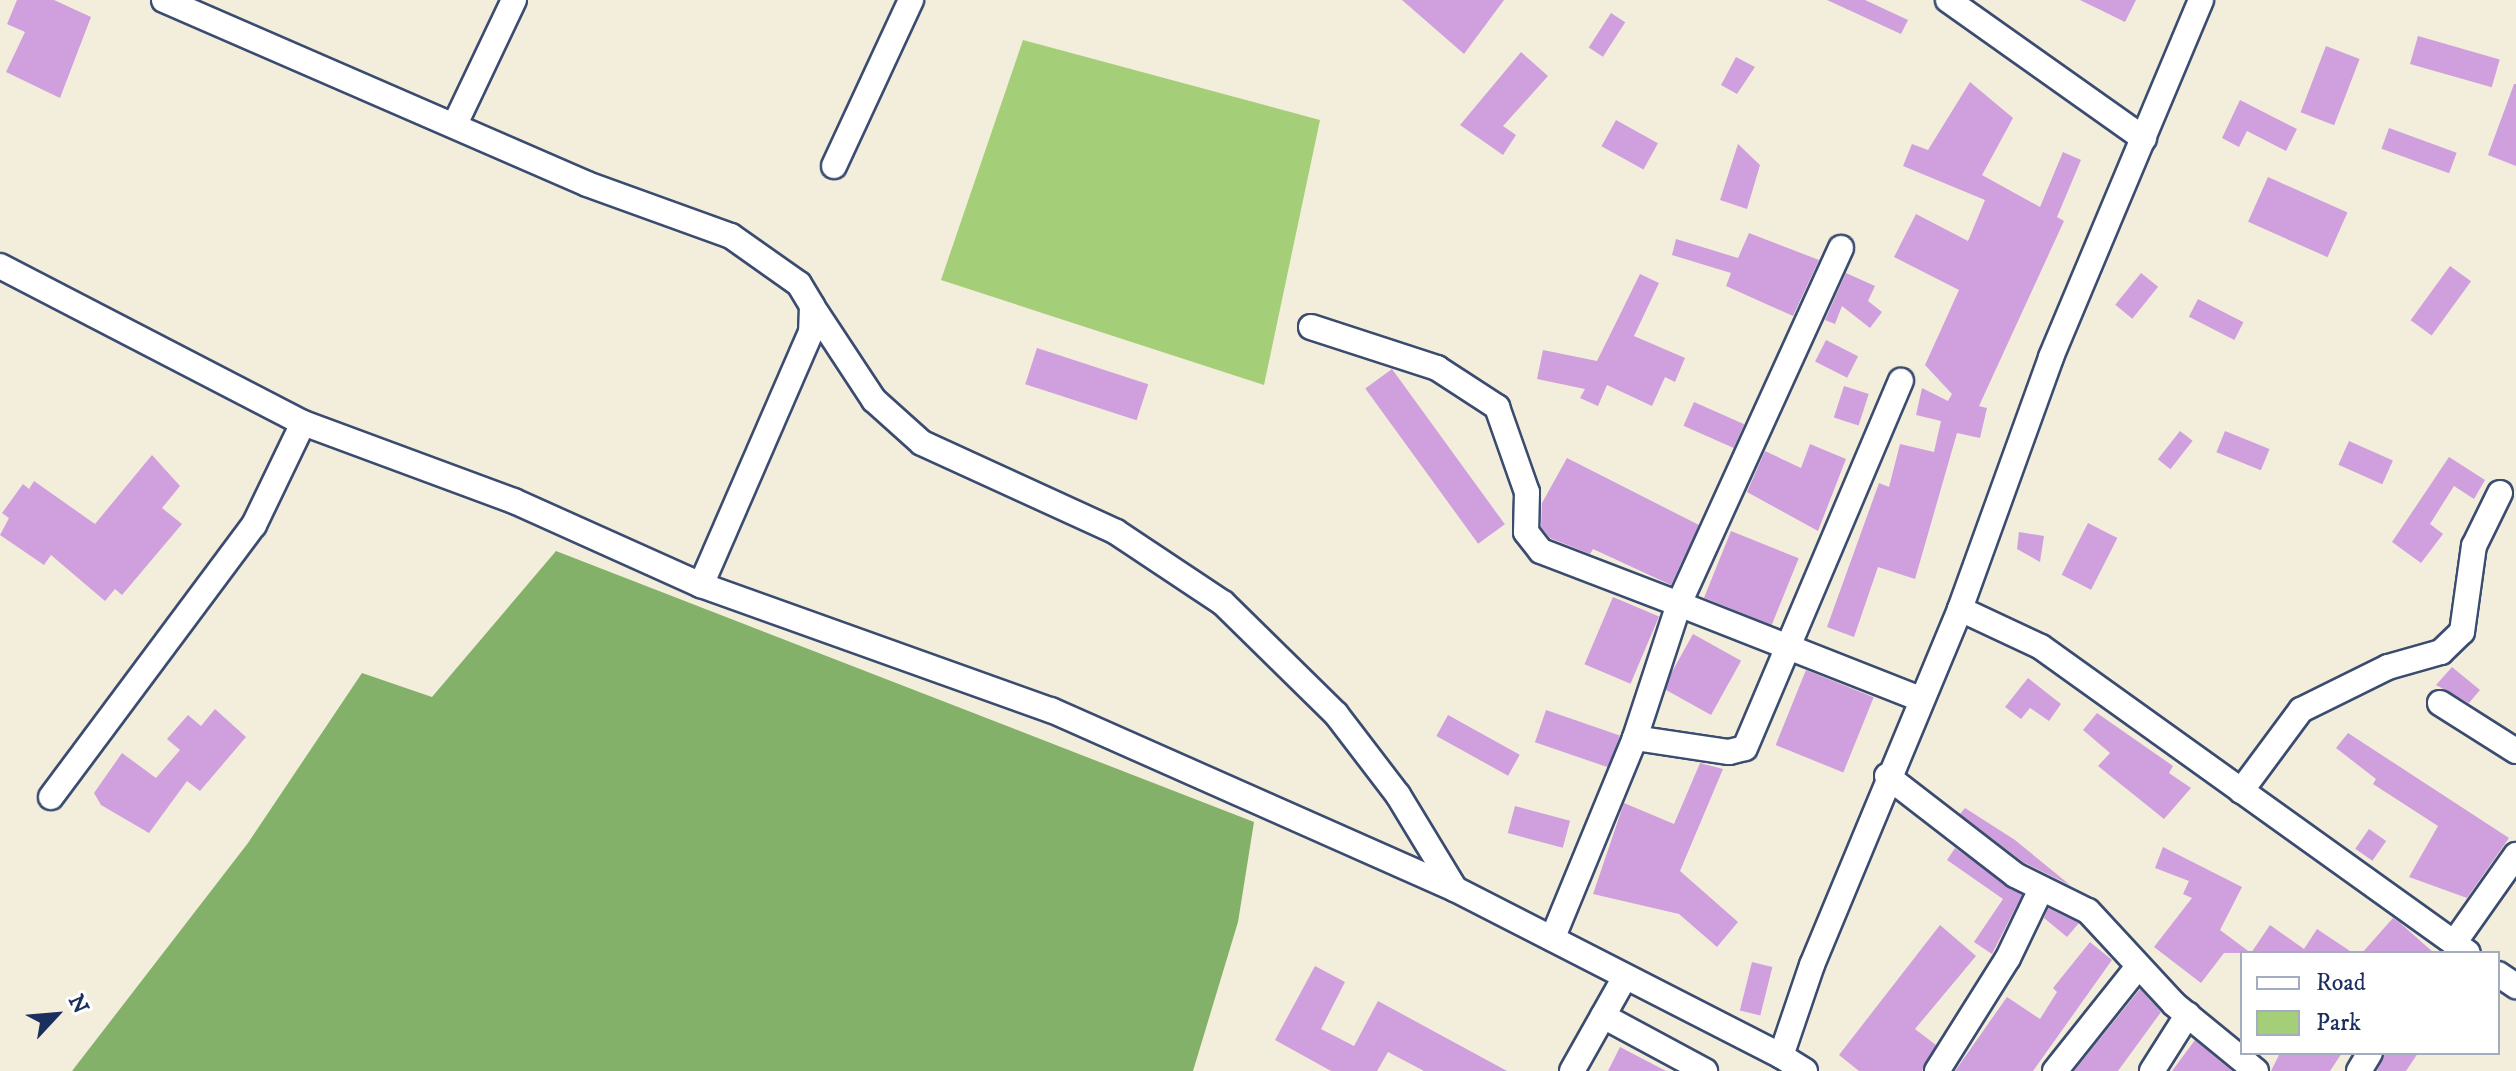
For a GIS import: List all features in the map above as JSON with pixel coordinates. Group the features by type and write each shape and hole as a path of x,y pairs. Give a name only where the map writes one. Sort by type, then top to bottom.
{"street":[{"path":"164,0 456,122 587,184 731,236 799,284 874,400 922,443 1116,532 1223,603 1336,714 1398,795 1455,889"},
{"path":"456,122 514,0"},
{"path":"834,166 911,0"},
{"path":"1948,0 2144,139"},
{"path":"1781,1056 1918,698 1960,609 2051,357 2201,0"},
{"path":"1552,939 1635,738 1679,604 1841,248"},
{"path":"0,266 303,423 514,501 701,585 1051,710 1455,889 1805,1071"},
{"path":"701,585 811,332 812,306"},
{"path":"1311,327 1437,368 1497,407 1527,492 1526,532 1541,551 1918,698"},
{"path":"1635,738 1729,752 1745,748 1793,649 1901,381"},
{"path":"51,797 254,525 303,423"},
{"path":"2241,791 2301,710 2388,667 2441,652 2462,632 2474,546 2500,493"},
{"path":"1960,609 2041,647 2452,947 2516,855"},
{"path":"2440,703 2516,751"},
{"path":"1887,776 2041,889 2088,911 2137,968 2256,1071"},
{"path":"1937,1071 2008,958 2041,889"},
{"path":"2055,1071 2137,968"},
{"path":"1572,1071 1625,977"},
{"path":"2152,1071 2188,1014"},
{"path":"1603,1016 1705,1071"}],"green space":[{"path":"1023,40 1320,120 1264,385 941,280"},
{"path":"556,551 1254,822 1238,922 1193,1071 72,1071 248,843 362,673 432,697"}],"building":[{"path":"17,0 54,0 91,17 60,98 6,72 25,32 7,24"},
{"path":"1402,0 1504,0 1464,54"},
{"path":"1827,0 1865,0 1908,20 1901,34"},
{"path":"2080,0 2136,0 2125,22"},
{"path":"1611,13 1625,22 1603,57 1589,47"},
{"path":"2418,36 2500,59 2492,87 2410,64"},
{"path":"2326,46 2360,59 2334,125 2301,112"},
{"path":"1521,52 1548,76 1503,126 1516,135 1503,155 1460,125"},
{"path":"1736,57 1755,67 1737,94 1721,85"},
{"path":"1970,82 2013,118 1982,175 2040,207 2063,152 2081,160 2057,217 2064,221 1979,406 1987,408 1980,438 1957,433 1915,579 1878,567 1854,637 1827,627 1879,483 1889,487 1900,444 1934,452 1941,421 1916,415 1922,388 1948,401 1952,394 1925,365 1959,290 1894,257 1916,214 1968,241 1985,200 1903,166 1912,144 1928,150"},
{"path":"2516,84 2516,166 2488,155"},
{"path":"2240,100 2297,129 2286,151 2247,131 2239,147 2222,138"},
{"path":"1616,120 1658,143 1643,170 1601,146"},
{"path":"2389,128 2457,153 2449,173 2381,149"},
{"path":"1738,144 1760,165 1747,209 1720,200"},
{"path":"2268,177 2347,212 2328,257 2248,222"},
{"path":"1749,233 1819,260 1793,316 1726,286 1731,273 1672,255 1676,239 1738,258"},
{"path":"2450,266 2471,281 2432,335 2411,320"},
{"path":"1846,273 1875,286 1868,301 1882,312 1870,328 1842,306 1835,324 1825,320"},
{"path":"2141,273 2158,287 2132,319 2115,305"},
{"path":"1640,274 1659,283 1634,336 1685,358 1675,382 1665,377 1652,406 1607,385 1598,406 1580,398 1585,389 1537,379 1543,350 1597,361"},
{"path":"2198,299 2243,322 2234,340 2189,317"},
{"path":"1826,340 1858,356 1847,378 1815,361"},
{"path":"1037,348 1148,384 1137,420 1025,384"},
{"path":"1392,369 1505,524 1478,544 1365,388"},
{"path":"1844,386 1869,394 1859,425 1834,417"},
{"path":"1694,402 1744,424 1734,448 1683,426"},
{"path":"2180,431 2193,441 2170,469 2158,459"},
{"path":"2225,431 2270,449 2261,470 2216,452"},
{"path":"2349,441 2393,461 2382,484 2338,465"},
{"path":"1810,444 1846,459 1818,531 1747,492 1765,451 1801,468"},
{"path":"152,455 180,486 162,508 182,524 122,595 115,589 105,601 51,555 44,565 0,535 9,518 2,513 23,484 29,489 34,481 95,524"},
{"path":"2449,457 2485,480 2474,499 2454,486 2430,524 2443,534 2421,563 2392,542"},
{"path":"1567,458 1699,525 1671,585 1593,549 1590,554 1550,538 1541,527 1542,503"},
{"path":"2088,523 2117,538 2091,590 2062,575"},
{"path":"1731,531 1799,558 1772,625 1704,598"},
{"path":"2019,532 2044,536 2040,562 2017,549"},
{"path":"1613,597 1659,617 1631,684 1584,664"},
{"path":"1693,634 1741,661 1711,715 1663,688"},
{"path":"2452,667 2480,690 2469,703 2436,685"},
{"path":"1806,670 1874,697 1843,772 1776,745"},
{"path":"2028,678 2061,704 2049,721 2030,708 2021,719 2005,707"},
{"path":"215,709 246,737 200,791 187,781 149,833 101,805 94,793 122,753 156,778 180,750 167,739 188,715 201,726"},
{"path":"1546,710 1620,735 1609,768 1535,742"},
{"path":"2097,713 2173,766 2169,773 2191,788 2164,819 2098,766 2110,753 2083,730"},
{"path":"1448,715 1520,755 1508,776 1436,736"},
{"path":"2348,733 2509,838 2467,898 2409,877 2438,826 2373,784 2376,779 2336,748"},
{"path":"1700,763 1723,769 1680,871 1738,922 1717,947 1679,914 1593,894 1624,803 1674,824"},
{"path":"1515,806 1570,821 1563,848 1508,833"},
{"path":"1965,808 2015,840 2070,885 2023,862 1960,814"},
{"path":"2369,829 2386,841 2372,861 2355,849"},
{"path":"2163,847 2242,887 2220,930 2248,951 2224,953 2201,983 2154,947 2192,898 2183,894 2189,881 2155,868"},
{"path":"1955,848 2022,895 1992,954 1974,942 2003,899 1947,860"},
{"path":"2048,908 2079,923 2067,937 2044,918"},
{"path":"2393,918 2432,951 2364,951"},
{"path":"1940,925 1976,956 1915,1029 1936,1045 1922,1071 1859,1071 1839,1055"},
{"path":"2270,925 2304,949 2317,929 2350,951 2252,951"},
{"path":"2090,942 2112,960 2033,1071 1955,1071 2007,997 2040,1019 2057,992 2053,988"},
{"path":"1752,962 1772,967 1760,1016 1740,1011"},
{"path":"1315,966 1345,982 1321,1029 1354,1046 1378,1001 1507,1071 1424,1071 1388,1052 1377,1071 1331,1071 1275,1040"},
{"path":"2140,989 2161,1012 2118,1071 2074,1071"},
{"path":"2195,1040 2232,1071 2172,1071"},
{"path":"1620,1047 1666,1071 1608,1071"},
{"path":"2279,1055 2341,1055 2330,1071 2271,1071"},
{"path":"2384,1055 2417,1055 2406,1071 2377,1071"}]}
